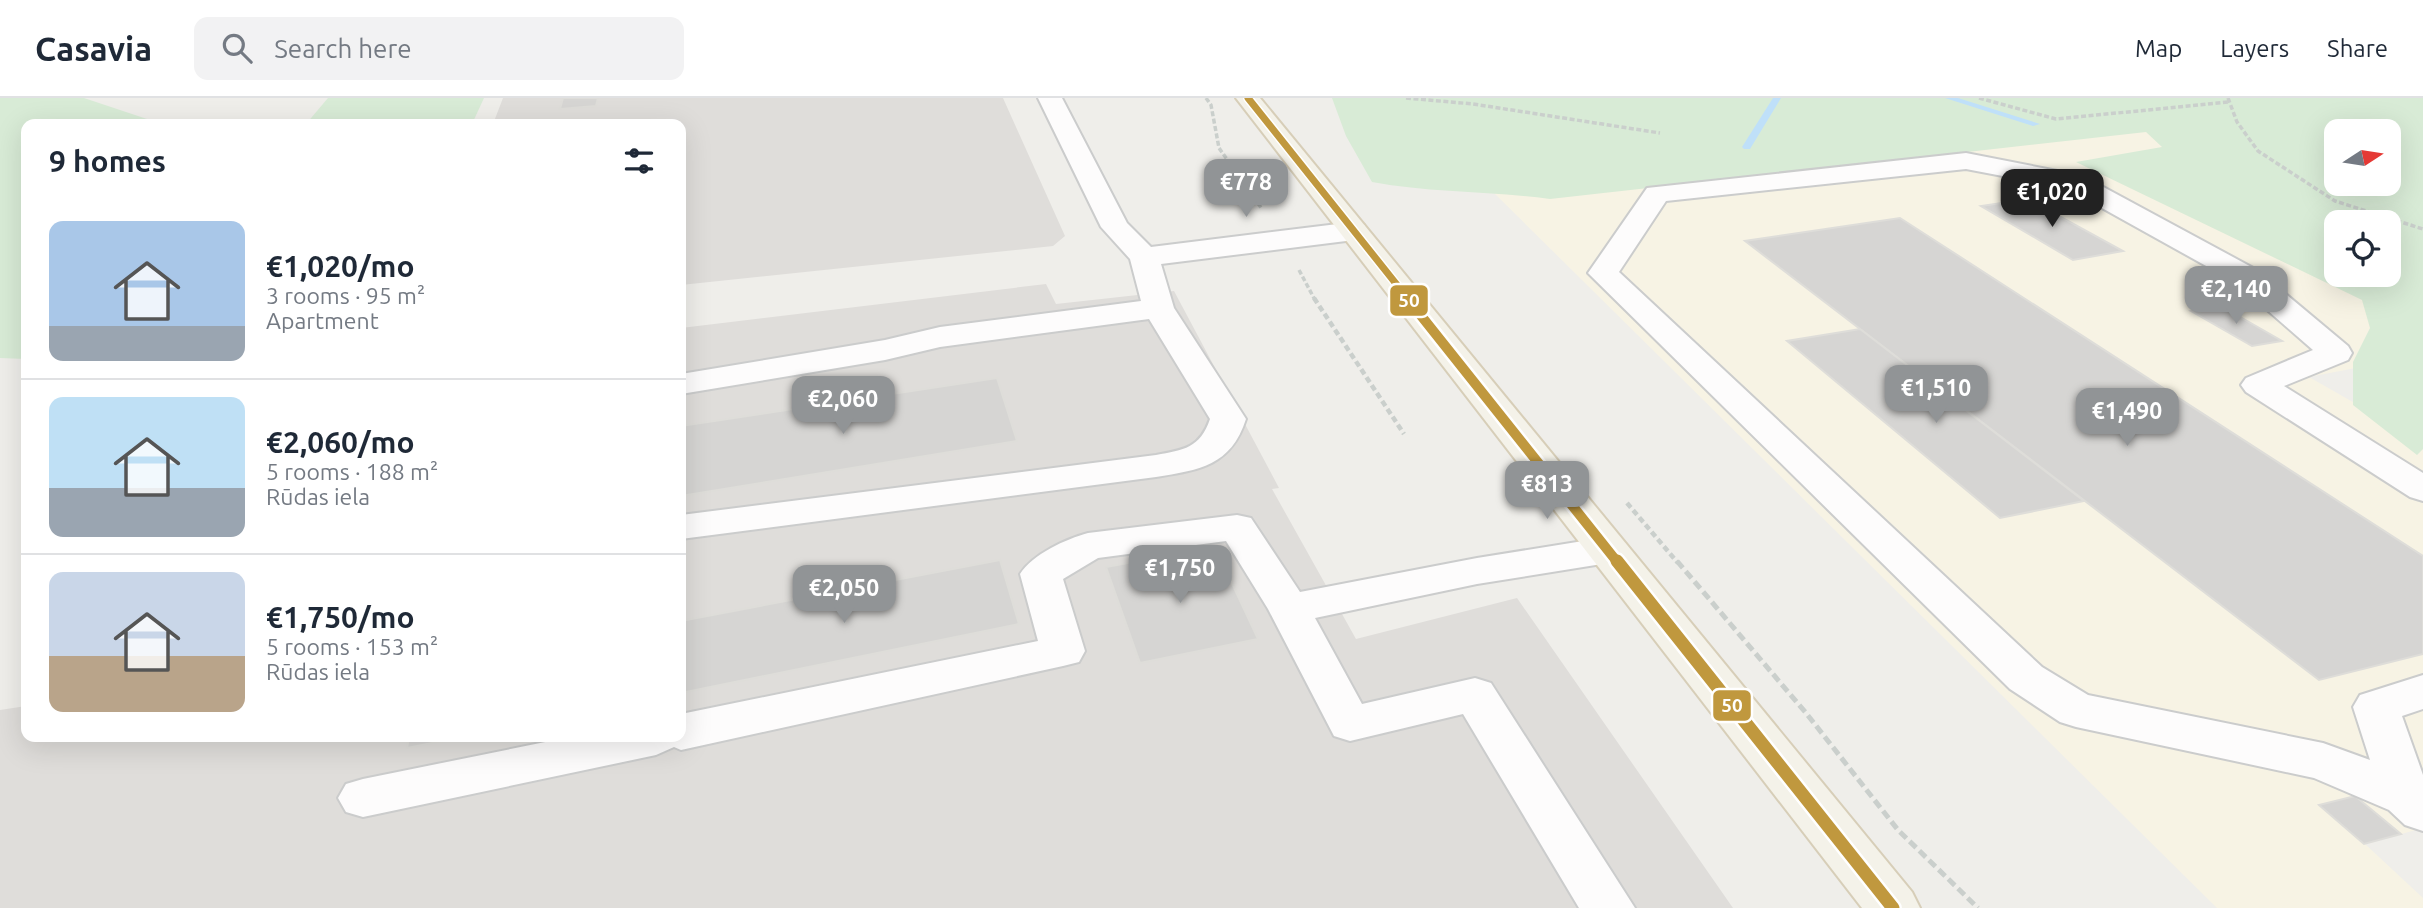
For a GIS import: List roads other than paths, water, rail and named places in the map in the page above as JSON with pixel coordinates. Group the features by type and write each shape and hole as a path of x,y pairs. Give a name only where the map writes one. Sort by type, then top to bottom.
{"main road":[{"path":"1248,98 1893,908"}],"street":[{"path":"686,526 1156,466 1186,461 1208,452 1224,437 1228,419 1158,308 1144,257 1115,228 1050,98"},
{"path":"2414,803 2323,761 2076,710 2026,678 1603,273 1657,194 1966,160 2074,182 2246,276 2336,354 2258,386 2423,489"},
{"path":"1144,257 1354,231"},
{"path":"686,383 885,350 940,337 1158,308"},
{"path":"686,731 1063,651 1041,574 1088,546 1237,527 1289,609 1350,724 1475,695 1608,908"},
{"path":"1289,609 1477,571 1608,550"},
{"path":"2414,803 2376,706 2423,692"},
{"path":"363,798 632,742"}],"waterway":[{"path":"1747,147 1777,98"},
{"path":"1949,98 2036,124"}]}
